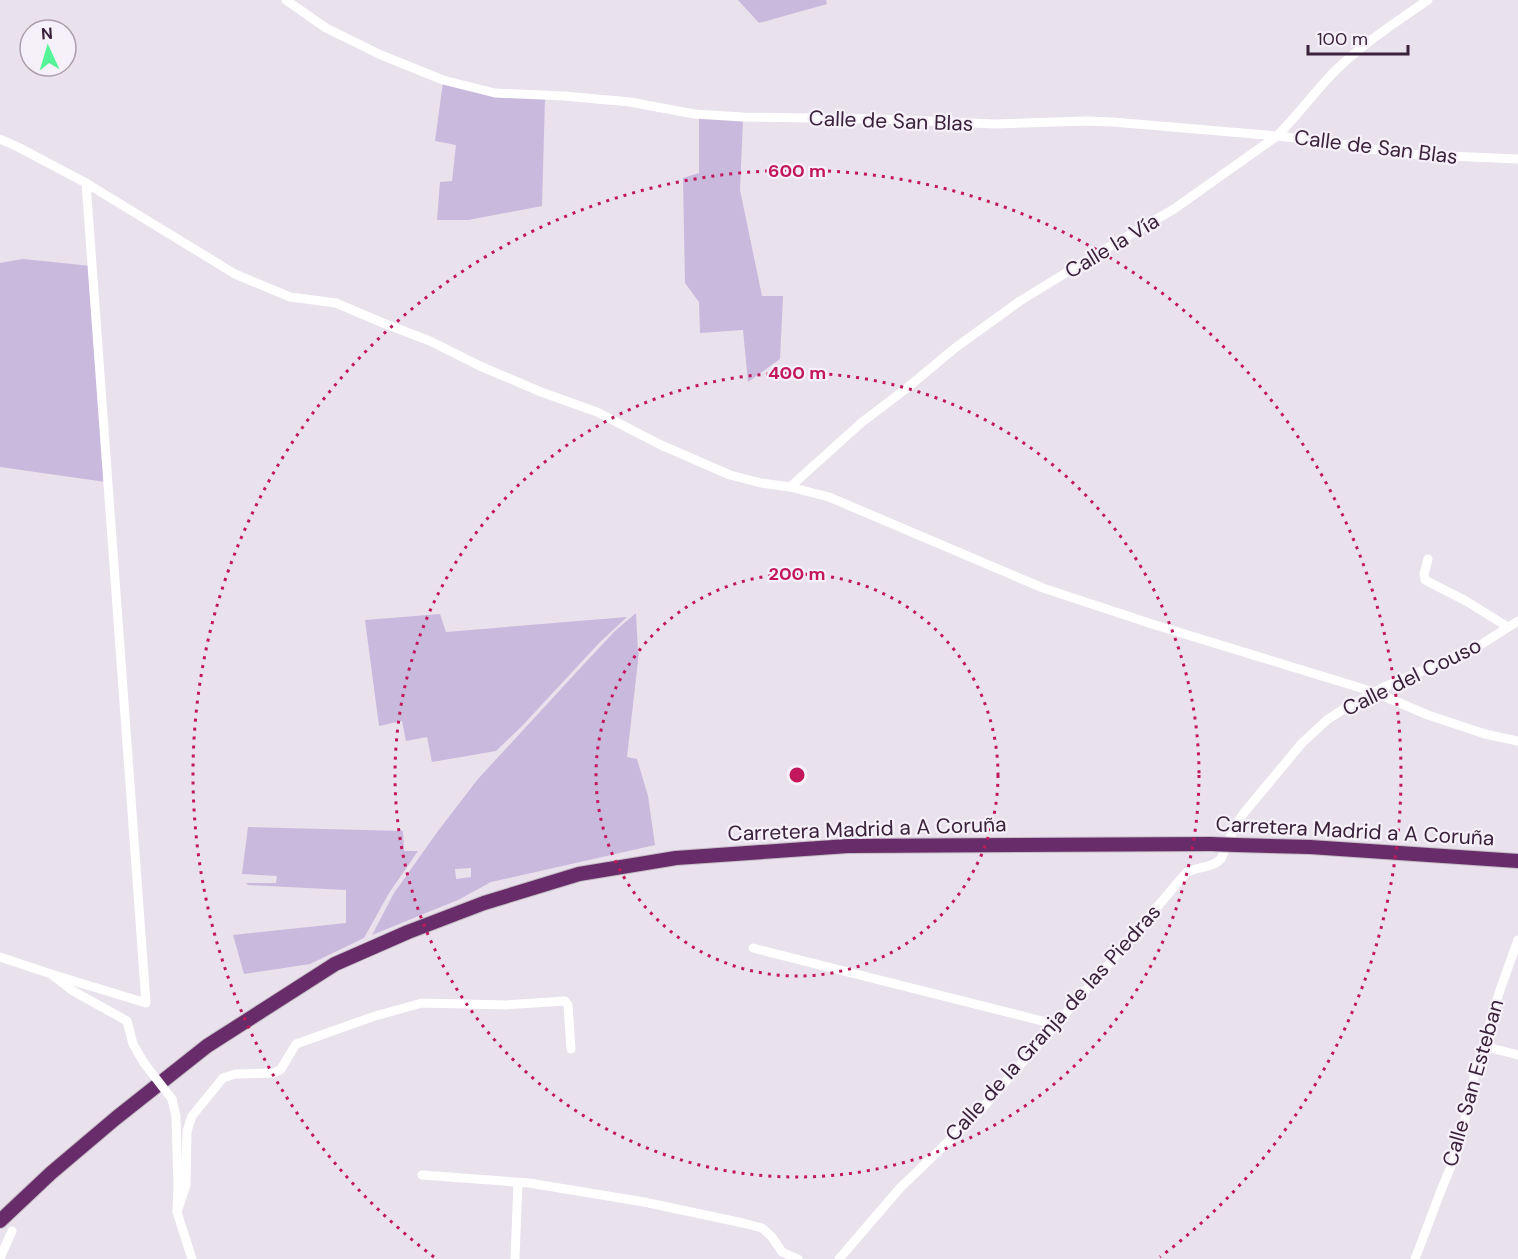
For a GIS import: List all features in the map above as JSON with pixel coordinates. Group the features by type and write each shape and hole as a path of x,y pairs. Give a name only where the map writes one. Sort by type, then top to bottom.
{"highway":[{"name":"Carretera Madrid a A Coruña","path":"0,1221 51,1173 116,1118 207,1046 335,964 408,932 484,903 579,874 676,858 848,846 1211,844 1230,849 1321,847 1518,861"},
{"path":"0,1210 51,1173"}],"street":[{"name":"Calle de San Blas","path":"286,0 326,28 381,55 443,80 495,93 630,102 711,116 995,124 1113,122 1277,135 1401,154 1518,159"},
{"name":"Calle la Vía","path":"790,487 861,423 955,348 1020,301 1174,209 1277,135 1353,54 1379,33 1428,0"},
{"path":"0,139 86,183 235,274 290,297 336,303 430,341 480,366 541,392 597,412 661,445 730,475 829,497 1043,588 1374,692 1437,718 1485,734 1518,741"},
{"path":"0,957 146,1004 86,183"},
{"path":"1428,559 1424,574 1425,580 1466,601 1508,627"},
{"name":"Calle del Couso","path":"1230,849 1239,820 1302,743 1327,720 1374,692 1474,650 1518,621"},
{"name":"Calle de la Granja de las Piedras","path":"839,1259 900,1188 979,1112 1186,873 1194,868 1217,863 1230,849"},
{"name":"Calle San Esteban","path":"1415,1259 1459,1147 1474,1073 1518,940"},
{"path":"753,948 1046,1022 1054,1026"},
{"path":"51,974 73,991 127,1021 133,1044 172,1099 176,1116 177,1212 192,1259"},
{"path":"177,1212 186,1185 187,1131 192,1116 223,1078 235,1074 274,1072 281,1069 296,1044 375,1016 422,1003 506,1005 565,1001 568,1005 571,1049"},
{"path":"1483,1046 1518,1055"},
{"path":"422,1175 529,1183 645,1202 758,1226 772,1237 782,1252 798,1259"},
{"path":"515,1259 518,1183"},
{"path":"0,1258 12,1232"}],"shaded area":[{"path":"738,0 826,0 827,4 759,23"},
{"path":"443,82 545,98 542,206 468,220 437,220 440,182 452,181 456,145 435,141"},
{"path":"699,117 743,120 740,190 762,296 783,296 780,359 748,382 743,330 700,333 699,302 685,283 683,178 699,173"},
{"path":"23,259 91,266 106,482 0,467 0,263"},
{"path":"636,613 639,652 627,757 637,759 648,796 655,845 491,882 458,900 372,935 394,893 478,779 615,631","holes":["471,868 471,877 456,879 455,869"]},
{"path":"440,614 446,632 627,617 600,642 496,751 432,762 427,737 406,741 402,721 379,726 365,620"},
{"path":"248,827 403,831 404,851 418,851 389,893 364,938 310,964 244,974 233,935 346,923 346,890 248,885 246,883 276,883 277,876 242,874"}]}
